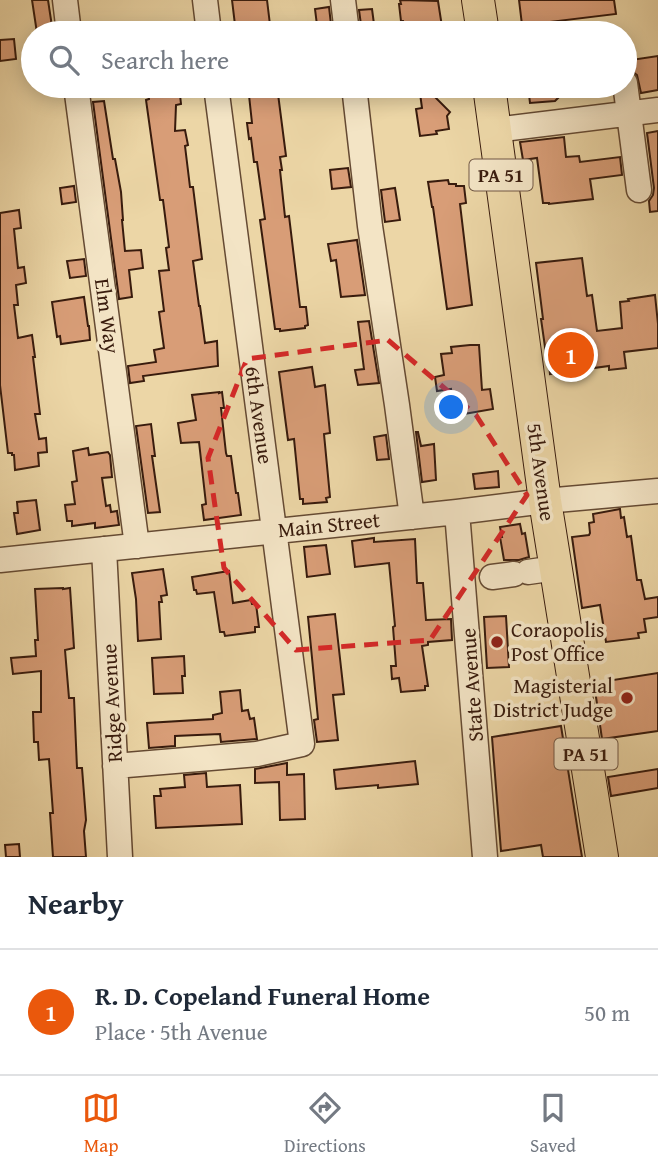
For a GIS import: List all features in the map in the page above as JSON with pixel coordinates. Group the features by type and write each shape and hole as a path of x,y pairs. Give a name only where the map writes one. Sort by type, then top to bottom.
{"main road":[{"path":"478,0 481,21"},
{"name":"5th Avenue","path":"491,98 545,501 522,573 602,857"}],"street":[{"path":"65,0 68,21"},
{"path":"205,0 208,21"},
{"path":"343,0 346,21"},
{"name":"Elm Way","path":"78,98 137,546"},
{"name":"6th Avenue","path":"116,766 257,754 302,744 218,98"},
{"path":"355,98 370,226 412,517"},
{"path":"627,98 639,190"},
{"path":"495,130 658,110"},
{"name":"Main Street","path":"0,560 658,491"},
{"name":"State Avenue","path":"457,512 485,857"},
{"name":"Ridge Avenue","path":"104,549 120,857"}],"highlighted area":[{"path":"388,340 476,415 527,495 430,640 296,650 224,568 208,458 247,359"}],"building":[{"path":"32,0 48,0 51,21 35,21"},
{"path":"232,0 267,0 270,21 235,21"},
{"path":"400,0 438,1 441,21 401,21"},
{"path":"519,0 614,0 616,14 557,21 522,21"},
{"path":"329,7 331,21 316,21 315,9"},
{"path":"372,9 374,21 360,21 359,10"},
{"path":"14,39 16,59 0,61 0,40"},
{"path":"658,56 658,90 641,93 637,59"},
{"path":"180,98 181,104 176,105 175,131 185,130 188,145 185,146 190,187 193,187 202,259 193,261 199,306 205,343 217,341 218,366 143,376 144,381 130,383 128,366 156,362 154,350 164,348 159,312 164,311 159,271 169,270 166,248 169,247 146,100"},
{"path":"249,98 279,98 286,156 280,157 285,217 289,216 300,307 306,307 308,325 305,328 280,331 275,329 260,220 265,219 257,162 254,162 247,123 252,123"},
{"path":"421,98 436,98 450,112 447,116 449,129 420,136 416,109 422,108"},
{"path":"529,98 558,98 555,101 530,103"},
{"path":"104,101 121,192 125,251 141,250 143,268 129,270 132,297 119,299 93,102"},
{"path":"658,131 658,211 650,212 649,201 654,188 647,133"},
{"path":"564,137 566,157 579,156 580,162 620,157 622,175 590,179 593,199 543,203 537,158 523,160 520,142"},
{"path":"348,168 351,187 332,189 330,170"},
{"path":"448,180 449,184 464,186 466,203 460,204 472,305 447,309 428,182"},
{"path":"74,186 76,202 62,204 60,188"},
{"path":"395,188 400,220 385,222 381,190"},
{"path":"19,210 21,228 14,229 18,268 24,267 26,283 16,285 18,305 14,305 18,338 32,335 40,414 35,414 39,439 46,438 47,452 38,453 39,466 15,470 14,455 8,453 0,385 0,213"},
{"path":"357,240 365,295 341,297 336,260 331,261 328,244"},
{"path":"582,258 587,296 592,295 597,331 622,328 620,302 655,295 658,348 624,352 626,368 609,370 609,366 550,374 536,263"},
{"path":"84,259 86,276 70,278 67,261"},
{"path":"84,297 90,340 61,344 60,336 57,337 52,302"},
{"path":"369,321 379,383 358,385 355,370 364,369 358,322"},
{"path":"479,345 482,390 490,389 493,409 458,415 457,402 452,402 451,389 437,391 435,377 444,375 441,354 452,353 451,347"},
{"path":"312,367 315,387 325,385 330,433 324,434 330,497 326,498 327,502 303,504 303,499 300,499 294,439 288,440 279,372"},
{"path":"222,392 224,408 221,408 226,453 231,456 241,515 204,520 202,505 206,504 199,442 181,443 178,423 196,420 192,395"},
{"path":"151,424 155,456 152,456 160,512 148,513 136,426"},
{"path":"416,432 421,446 434,444 436,480 422,482"},
{"path":"386,435 389,459 377,460 374,437"},
{"path":"88,448 89,455 108,452 110,455 112,477 102,478 106,506 110,505 111,512 117,511 119,525 95,528 95,523 72,526 72,521 67,521 65,505 75,504 72,482 77,481 73,451"},
{"path":"498,471 499,487 475,489 473,474"},
{"path":"36,500 40,530 17,534 14,513 18,513 17,502"},
{"path":"620,509 627,537 631,536 637,580 641,580 645,599 658,597 658,617 644,619 646,632 638,633 639,638 606,642 600,605 582,608 572,537 589,535 589,523 594,522 593,514"},
{"path":"520,524 522,534 525,533 529,557 504,560 500,527"},
{"path":"374,538 374,542 415,539 417,583 423,583 426,620 451,619 452,640 428,642 428,645 422,646 428,686 425,686 425,690 401,692 399,678 392,679 391,666 396,666 395,626 389,563 355,567 352,541"},
{"path":"326,545 330,574 307,577 304,547"},
{"path":"163,569 167,595 161,596 162,602 159,602 161,639 138,641 132,573"},
{"path":"229,571 233,603 251,600 252,604 256,604 259,627 255,627 255,632 225,636 224,632 220,632 214,592 197,594 194,590 192,577"},
{"path":"70,588 74,648 65,650 69,698 74,698 77,768 82,768 86,857 53,857 49,759 39,760 38,742 34,742 33,712 41,712 41,671 13,674 11,658 36,656 35,640 38,640 35,589"},
{"path":"335,614 344,694 333,695 338,740 317,742 314,720 318,719 308,617"},
{"name":"Coraopolis Post Office","path":"506,616 509,667 487,668 484,617"},
{"path":"184,656 183,693 154,694 152,658"},
{"name":"Magisterial District Judge","path":"658,673 658,731 602,739 594,683"},
{"path":"240,690 242,711 248,710 250,719 254,718 257,739 221,742 220,734 175,736 175,746 149,748 147,723 213,719 213,715 222,713 220,692"},
{"path":"561,726 582,857 543,857 541,845 501,851 492,737"},
{"path":"415,761 418,784 336,789 334,770"},
{"path":"287,763 287,775 304,774 305,819 280,820 279,782 255,783 255,769"},
{"path":"658,769 658,788 611,796 608,777"},
{"path":"206,773 207,787 240,785 242,824 156,828 154,796 161,796 160,789 185,787 184,775"},
{"path":"19,844 20,857 6,857 5,845"}],"place":[{"name":"R. D. Copeland Funeral Home","path":"571,355"},
{"name":"Coraopolis Post Office","path":"497,642"},
{"name":"Magisterial District Judge","path":"627,698"}]}
